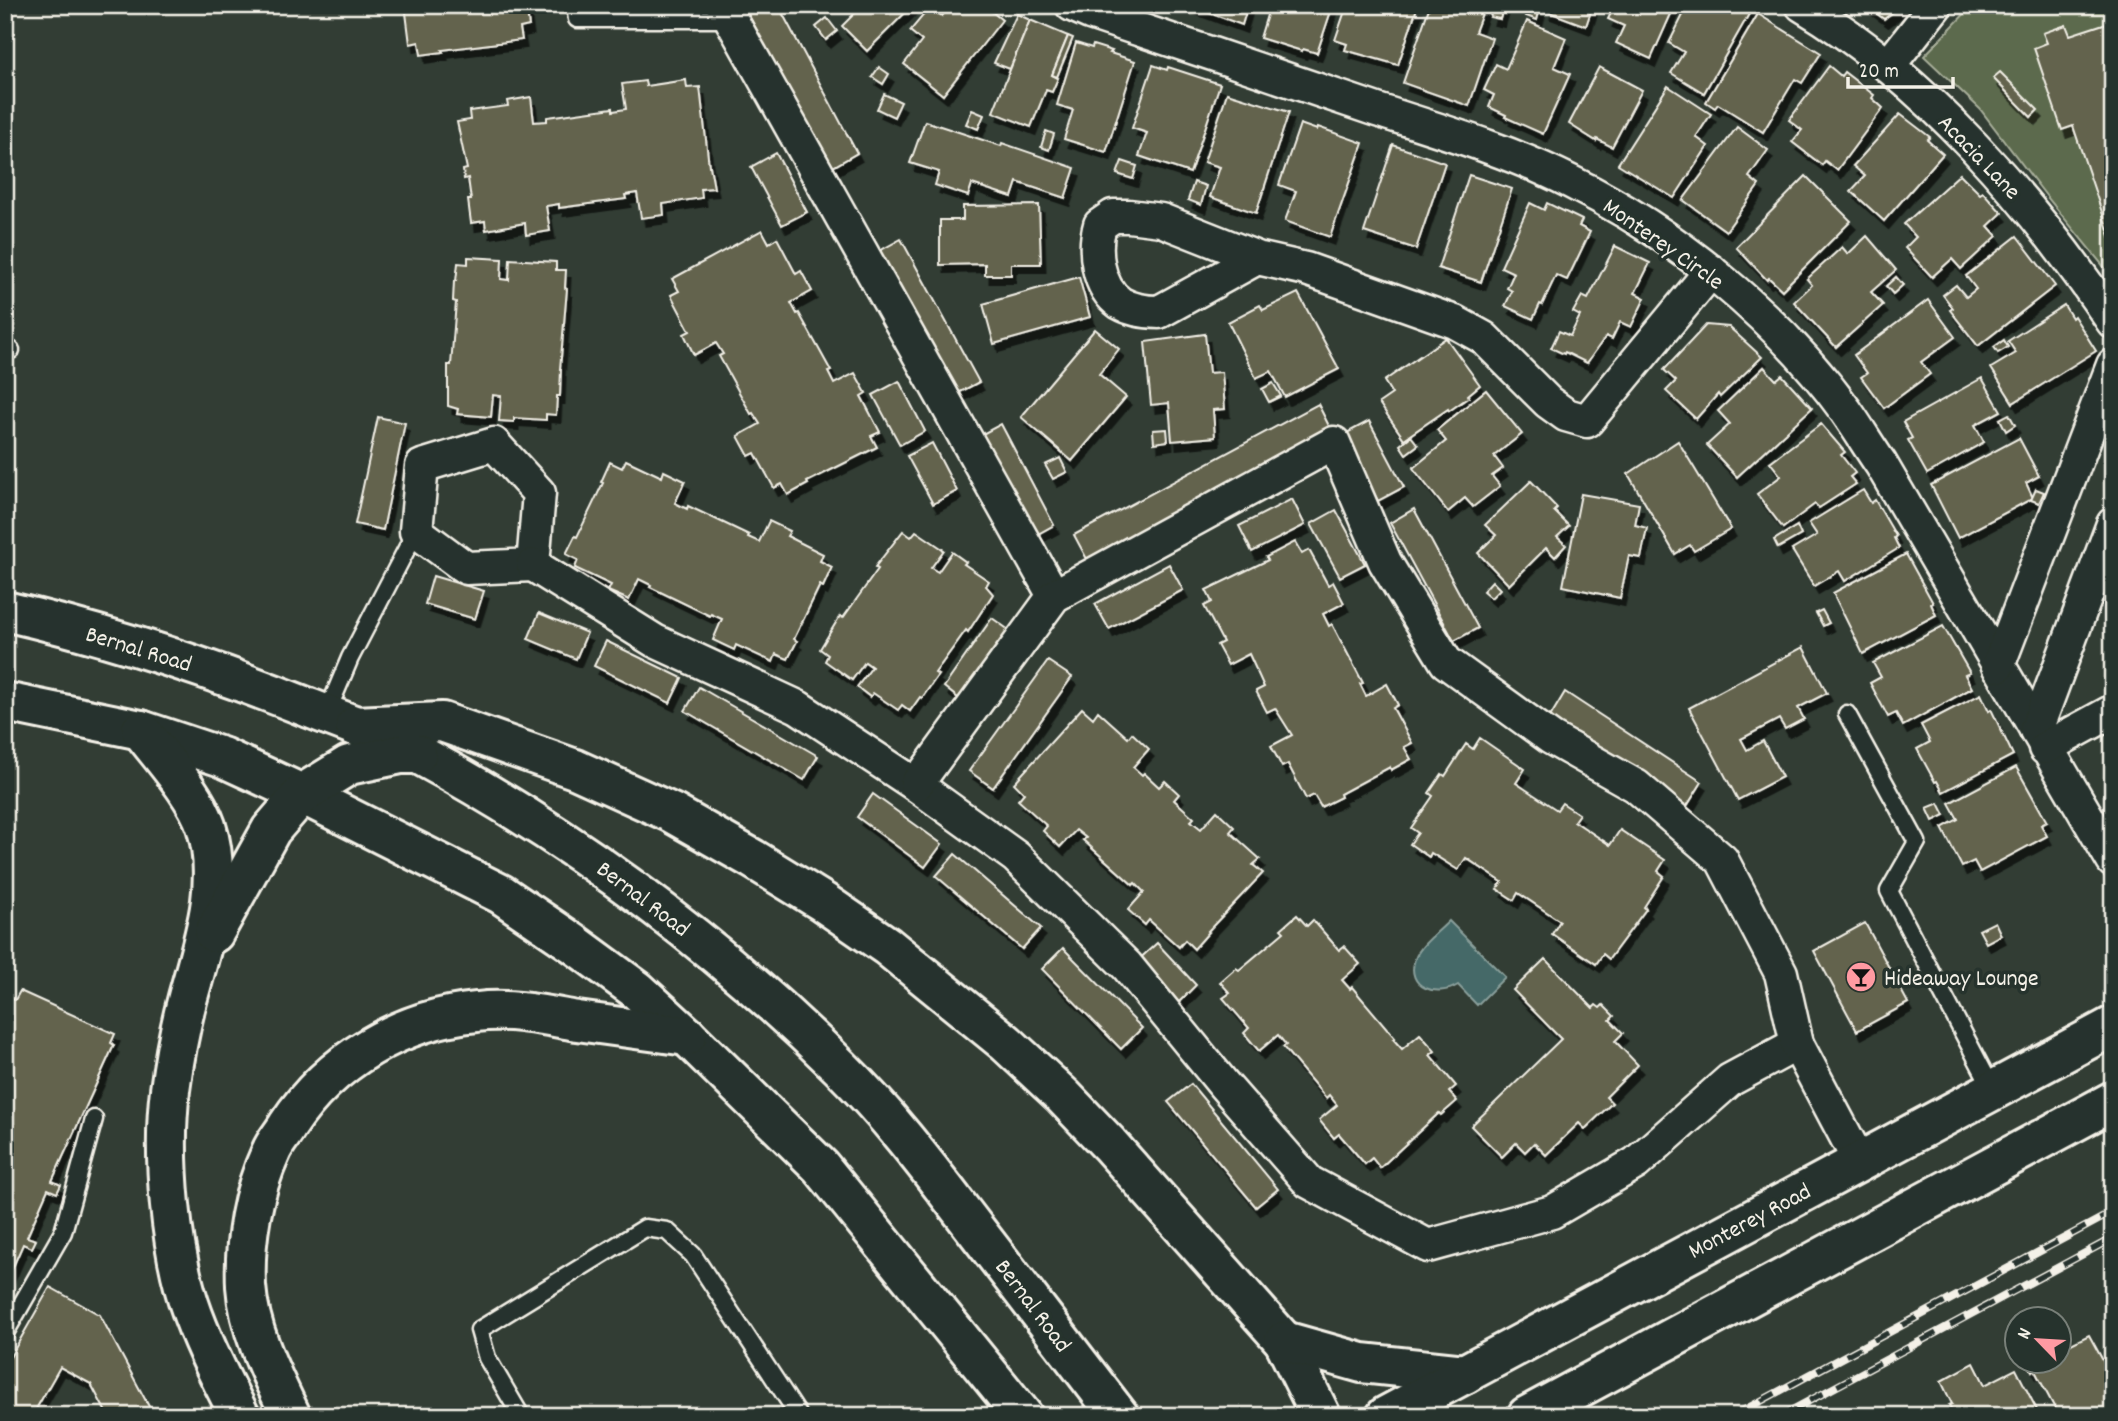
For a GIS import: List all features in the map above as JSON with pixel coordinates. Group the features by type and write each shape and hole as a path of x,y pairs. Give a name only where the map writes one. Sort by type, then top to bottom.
{"main road":[{"name":"Bernal Road","path":"5,611 144,648 242,681 341,720 417,754 544,827 616,876 737,972 841,1068 912,1146 1119,1416"},
{"path":"5,702 141,730 222,757 501,894 636,990 821,1167 1023,1416"},
{"path":"341,720 442,722 575,769 672,813 822,902 887,946 1006,1043 1109,1144 1284,1341 1321,1416"},
{"path":"141,730 191,796 206,824 213,857 212,891 201,956 178,1036 169,1092 168,1149 171,1209 179,1261 192,1313 240,1416"},
{"path":"201,956 271,830 302,794 349,765 401,754 417,754"},
{"path":"291,1416 256,1334 246,1288 247,1244 254,1199 272,1150 299,1109 331,1076 367,1048 403,1029 439,1017 477,1011 511,1011 687,1036"},
{"name":"Monterey Road","path":"1385,1416 2113,1026"},
{"path":"1527,1416 2113,1101"},
{"path":"1284,1341 1362,1363 1465,1374"}],"street":[{"name":"Monterey Circle","path":"1072,5 1495,150 1571,181 1644,224 1711,271 1760,314 1845,410 1881,464 2113,861"},
{"name":"Acacia Lane","path":"1802,5 1889,65 1958,131 2030,209 2107,313"},
{"path":"1889,65 1936,5"},
{"path":"726,12 1054,596"},
{"path":"1257,258 1159,312 1146,312 1116,300 1101,274 1096,240 1100,225 1113,216 1161,220 1257,258 1306,268 1455,322 1484,338 1548,402 1566,415 1587,421 1711,271"},
{"path":"1998,666 2113,365"},
{"path":"916,785 1054,596 1334,443 1385,562 1446,662 1550,738 1636,786 1722,860 1782,973 1797,1044 1859,1161"},
{"path":"533,565 539,493 495,444 422,466 416,531 466,568 533,565 655,641 798,707 916,785 1016,857 1127,965 1224,1085 1309,1182 1428,1246 1552,1212 1636,1163 1730,1080 1797,1044"},
{"path":"2040,739 2113,524"},
{"path":"2040,739 2113,711"}],"lane":[{"path":"575,5 577,19 726,12"},
{"path":"341,720 350,657 416,531"},
{"path":"1847,714 1917,842 1889,891 1993,1090"},
{"path":"5,1333 63,1232 94,1119"},
{"path":"521,1416 487,1358 479,1330 645,1228 667,1231 693,1255 799,1416"}],"green space":[{"path":"1973,5 2113,5 2113,278 1980,109 1924,56"}],"water":[{"path":"1449,921 1505,977 1477,1005 1458,985 1450,989 1433,990 1425,988 1415,977 1413,969 1417,954"}],"building":[{"path":"405,5 526,5 529,26 520,28 522,40 421,55 419,42 410,44"},
{"path":"743,5 778,5 857,153 831,168"},
{"path":"863,5 913,5 867,51 842,26"},
{"path":"951,5 984,5 1002,20 943,95 904,64 922,41 910,31 930,7 942,16"},
{"path":"1188,5 1248,5 1242,25"},
{"path":"1270,5 1333,5 1317,53 1260,38"},
{"path":"1347,5 1418,5 1398,65 1345,50 1347,44 1335,40"},
{"path":"1430,5 1476,5 1484,8 1475,32 1492,38 1469,106 1403,83"},
{"path":"1494,5 1504,7 1500,19 1490,17"},
{"path":"1548,5 1593,5 1586,26 1546,11"},
{"path":"1615,5 1675,5 1651,59 1616,43 1624,26 1608,19"},
{"path":"1688,5 1753,7 1704,93 1671,73 1684,52 1669,43"},
{"path":"1865,5 1902,5 1884,19"},
{"path":"1529,6 1540,9 1537,20 1526,16"},
{"path":"1017,14 1030,20 1010,69 994,63"},
{"path":"1758,14 1821,53 1802,83 1795,79 1763,132 1718,104 1715,108 1706,102"},
{"path":"827,18 837,31 826,40 816,27"},
{"path":"1030,20 1068,36 1052,75 1058,78 1052,92 1046,90 1031,127 993,112"},
{"path":"1527,21 1566,38 1554,67 1570,74 1543,134 1489,107 1494,95 1484,90 1496,64 1506,69"},
{"path":"2113,21 2112,242 2073,126 2062,130 2034,48 2047,43 2043,33 2066,25 2070,35"},
{"path":"1068,36 1073,38 1057,77 1052,75"},
{"path":"1076,43 1092,48 1093,45 1135,61 1106,152 1064,139 1073,110 1057,105"},
{"path":"1153,65 1167,70 1168,67 1220,84 1190,173 1139,156 1147,133 1132,128"},
{"path":"1829,66 1841,76 1844,72 1874,95 1872,98 1883,108 1837,170 1825,161 1822,165 1792,142 1802,130 1789,120"},
{"path":"879,67 889,74 883,84 872,77"},
{"path":"1599,67 1642,90 1612,147 1597,139 1596,141 1569,124"},
{"path":"2000,72 2038,110 2031,117 1993,78"},
{"path":"686,80 687,88 700,87 714,188 701,189 702,198 663,204 664,215 641,218 637,193 625,195 626,199 559,208 559,204 546,206 550,231 526,235 525,223 486,230 485,221 471,223 468,178 464,179 463,170 467,169 457,122 470,120 469,111 508,106 507,101 531,97 534,122 547,121 547,117 613,108 613,111 626,109 622,84 645,81 646,86"},
{"path":"1668,86 1711,114 1696,137 1708,146 1674,198 1618,164"},
{"path":"1227,93 1289,112 1256,213 1210,197 1220,167 1204,162"},
{"path":"884,94 901,102 894,117 877,109"},
{"path":"972,110 984,115 978,129 966,124"},
{"path":"1900,114 1930,137 1927,140 1943,154 1884,221 1851,191 1865,176 1853,166"},
{"path":"925,121 1075,168 1065,198 1017,182 1012,197 972,184 968,196 935,185 939,172 910,163"},
{"path":"1300,124 1317,130 1318,127 1363,143 1330,237 1285,221 1296,191 1279,185"},
{"path":"1737,127 1768,150 1749,177 1759,185 1726,231 1683,200"},
{"path":"1046,131 1054,134 1049,150 1041,147"},
{"path":"1393,145 1445,163 1416,249 1364,232"},
{"path":"776,153 807,212 782,225 751,167"},
{"path":"1122,161 1137,166 1133,179 1117,174"},
{"path":"1960,174 1980,194 1983,192 2002,213 1988,226 1997,236 1961,269 1952,259 1932,277 1905,248 1916,237 1904,224"},
{"path":"1469,175 1512,189 1481,282 1438,268"},
{"path":"1806,176 1851,221 1782,290 1769,278 1767,280 1736,247"},
{"path":"1194,182 1206,186 1201,205 1188,200"},
{"path":"1530,203 1544,210 1547,203 1582,220 1579,226 1590,232 1567,280 1556,275 1533,319 1505,306 1512,291 1507,288 1514,273 1501,267"},
{"path":"1039,205 1041,264 1011,264 1011,275 985,275 985,264 940,265 940,220 963,220 963,206"},
{"path":"762,230 769,243 777,238 796,274 801,271 812,291 791,303 831,371 828,372 834,384 855,373 866,393 861,396 880,432 871,436 877,447 807,482 808,484 788,495 782,484 774,488 755,453 749,456 738,436 760,424 753,413 751,414 719,356 723,354 716,343 694,355 684,334 690,331 671,295 679,291 672,279"},
{"path":"1867,236 1896,270 1871,292 1883,305 1836,347 1794,302 1812,285 1807,279 1842,247 1848,254"},
{"path":"2017,236 2055,286 1978,346 1950,310 1953,308 1943,295 1956,285 1966,297 1976,289 1966,276"},
{"path":"901,239 979,382 953,396 876,253"},
{"path":"1615,246 1650,263 1635,293 1645,298 1631,327 1620,322 1612,339 1606,336 1587,363 1551,348 1559,331 1570,336 1580,316 1573,312 1582,296 1588,299"},
{"path":"468,257 502,259 501,279 509,280 510,259 556,262 556,270 566,270 560,396 557,396 556,415 546,414 546,420 514,418 514,422 499,421 501,396 493,395 491,417 457,414 458,409 448,406 448,365 451,365 456,302 453,301 454,281 458,263 468,264"},
{"path":"1079,277 1090,317 994,344 983,304"},
{"path":"1896,277 1903,285 1893,294 1886,286"},
{"path":"1298,293 1339,369 1285,397 1271,371 1256,378 1228,322 1260,305 1263,310"},
{"path":"1928,300 1955,337 1921,362 1930,374 1884,408 1861,377 1867,373 1854,355"},
{"path":"2064,305 2096,351 2013,403 1991,368 2016,353 2008,341"},
{"path":"1706,325 1729,327 1762,357 1720,397 1718,394 1696,419 1666,391 1676,381 1664,370"},
{"path":"1095,329 1119,349 1099,374 1126,397 1072,461 1021,417"},
{"path":"1205,334 1209,373 1222,372 1225,409 1213,410 1215,437 1172,441 1169,403 1151,405 1145,342"},
{"path":"1446,338 1480,385 1469,397 1404,439 1379,403 1392,394 1384,381"},
{"path":"2004,340 2008,347 1998,353 1994,347"},
{"path":"1764,367 1776,380 1782,375 1812,408 1737,477 1707,445 1730,424 1718,411"},
{"path":"1982,378 2001,411 1975,425 1984,442 1927,474 1908,440 1912,438 1903,422"},
{"path":"899,381 925,431 900,445 873,395"},
{"path":"1273,383 1281,396 1269,402 1262,389"},
{"path":"1486,390 1522,434 1494,456 1503,468 1492,476 1500,486 1473,507 1465,498 1448,512 1413,468 1446,441 1437,430"},
{"path":"1318,404 1331,430 1088,561 1074,535"},
{"path":"2009,414 2015,425 2006,431 2000,419"},
{"path":"378,417 405,423 383,530 355,524"},
{"path":"1369,421 1404,487 1378,501 1343,435"},
{"path":"1001,424 1054,525 1029,539 975,438"},
{"path":"1821,424 1845,452 1841,455 1855,473 1850,477 1856,484 1819,508 1815,504 1783,528 1757,494 1781,476 1770,462"},
{"path":"1167,429 1168,441 1154,443 1153,430"},
{"path":"1411,436 1418,445 1406,454 1400,445"},
{"path":"2019,438 2039,476 2026,483 2033,498 1958,538 1931,485"},
{"path":"1678,441 1731,529 1694,551 1690,545 1675,554 1628,474"},
{"path":"932,443 957,491 933,504 907,456"},
{"path":"1060,458 1067,472 1053,479 1045,465"},
{"path":"626,460 662,477 664,471 685,481 675,503 687,509 688,506 759,542 769,521 790,531 787,536 823,554 820,561 832,567 823,587 820,585 794,639 797,641 788,659 776,654 773,662 736,645 734,650 713,640 722,619 711,614 710,616 639,579 629,600 608,591 611,585 575,568 578,560 566,554 603,483 601,482 610,462 622,468"},
{"path":"1531,481 1557,508 1554,511 1569,526 1557,537 1566,545 1555,557 1546,548 1509,585 1478,553 1496,535 1485,525"},
{"path":"2036,489 2044,492 2039,503 2031,500"},
{"path":"1863,490 1871,503 1875,500 1896,536 1894,538 1899,548 1845,581 1839,571 1814,586 1792,550 1817,535 1809,523"},
{"path":"1581,494 1639,504 1635,525 1647,528 1641,558 1629,556 1620,598 1563,586"},
{"path":"1292,499 1305,525 1252,552 1239,526"},
{"path":"1414,509 1478,628 1454,641 1390,523"},
{"path":"1336,510 1365,564 1340,577 1311,524"},
{"path":"1797,526 1801,535 1778,548 1774,540"},
{"path":"903,531 911,537 916,531 944,550 931,568 938,572 952,552 989,581 986,586 993,594 968,632 966,630 935,673 938,675 922,698 920,697 910,711 902,705 898,710 873,693 870,697 857,687 872,667 865,662 852,680 825,661 828,655 820,649 840,616 843,618 878,569 875,567"},
{"path":"1295,542 1302,554 1309,550 1328,585 1333,582 1344,603 1323,614 1329,626 1332,624 1363,683 1360,684 1366,696 1387,684 1398,705 1393,708 1412,743 1404,747 1411,759 1391,770 1390,767 1321,807 1314,795 1306,799 1288,764 1282,767 1271,746 1292,735 1275,708 1267,712 1256,691 1264,687 1249,654 1228,665 1217,645 1223,642 1204,606 1212,602 1206,590 1268,560 1266,557"},
{"path":"1906,554 1933,603 1931,604 1936,615 1863,654 1833,593"},
{"path":"1169,564 1183,590 1109,629 1095,604"},
{"path":"433,576 484,591 475,619 425,604"},
{"path":"1492,581 1500,589 1491,598 1483,591"},
{"path":"1822,610 1829,623 1823,626 1816,613"},
{"path":"539,613 587,633 576,659 528,639"},
{"path":"992,618 1016,635 967,705 944,687"},
{"path":"1943,626 1970,673 1965,675 1972,688 1903,726 1896,713 1888,717 1870,683 1881,677 1873,663"},
{"path":"606,641 682,678 670,703 594,666"},
{"path":"1803,647 1827,693 1798,708 1804,719 1785,729 1779,719 1741,739 1747,750 1763,741 1782,777 1738,800 1689,708"},
{"path":"1048,661 1072,677 993,788 969,771"},
{"path":"699,687 818,756 804,780 685,711"},
{"path":"1565,692 1702,782 1687,806 1550,717"},
{"path":"1981,694 2013,755 1943,792 1917,749 1930,742 1921,725"},
{"path":"1082,708 1093,718 1098,711 1128,738 1132,733 1149,749 1133,767 1159,787 1165,781 1179,794 1174,800 1194,818 1191,821 1201,829 1217,811 1234,827 1230,832 1260,859 1253,865 1263,873 1194,949 1185,940 1179,947 1149,920 1145,925 1128,910 1144,892 1083,840 1086,838 1076,830 1060,847 1043,831 1047,826 1018,800 1024,793 1014,783"},
{"path":"1480,738 1525,769 1516,783 1557,810 1562,803 1579,814 1574,821 1610,845 1620,830 1665,860 1658,871 1664,876 1644,907 1646,909 1609,959 1603,954 1596,964 1552,934 1560,921 1518,893 1514,900 1497,889 1502,882 1466,858 1458,870 1431,853 1429,857 1410,844 1418,833 1411,828 1433,796 1429,793 1442,774 1445,776 1466,744 1473,749"},
{"path":"2016,767 2047,822 2041,825 2047,836 1980,872 1974,861 1962,867 1942,828 1958,819 1949,803"},
{"path":"873,794 942,844 925,867 857,817"},
{"path":"1939,803 1945,815 1933,821 1927,808"},
{"path":"955,854 1041,928 1022,949 936,876"},
{"path":"1297,915 1307,926 1313,920 1339,950 1344,946 1360,964 1342,980 1350,989 1352,987 1402,1049 1420,1034 1435,1051 1430,1055 1456,1086 1449,1092 1457,1101 1441,1115 1439,1113 1380,1168 1372,1158 1365,1164 1339,1134 1334,1138 1319,1120 1337,1105 1329,1095 1326,1098 1283,1047 1286,1045 1278,1035 1259,1051 1244,1033 1249,1028 1223,998 1230,993 1220,982 1236,968 1239,970 1284,932 1281,929"},
{"path":"1995,922 2001,935 1986,943 1979,930"},
{"name":"Hideaway Lounge","path":"1865,923 1908,1003 1857,1031 1814,951"},
{"path":"1157,943 1196,985 1176,1005 1136,962"},
{"path":"1063,948 1142,1028 1121,1049 1042,969"},
{"path":"1545,959 1593,1008 1603,1005 1614,1016 1610,1020 1623,1033 1615,1041 1638,1065 1606,1097 1612,1103 1585,1129 1579,1123 1546,1155 1534,1143 1525,1152 1516,1143 1502,1157 1471,1126 1561,1039 1513,990"},
{"path":"20,991 115,1034 111,1043 114,1045 52,1181 61,1185 57,1193 48,1189 27,1237 36,1240 32,1248 23,1244 5,1285 5,998 15,1000"},
{"path":"1191,1084 1278,1189 1256,1207 1168,1102"},
{"path":"50,1287 100,1315 154,1416 108,1416 91,1384 60,1367 32,1416 5,1416 5,1366"},
{"path":"2089,1335 2113,1379 2113,1416 2059,1416 2038,1376 2072,1376 2072,1344"},
{"path":"1974,1363 1985,1385 2002,1376 2020,1376 2040,1416 1955,1416 1941,1381"}],"railway":[{"path":"1733,1416 2113,1212"},
{"path":"1781,1416 2113,1238"}],"place":[{"name":"Hideaway Lounge","path":"1861,977"}]}
